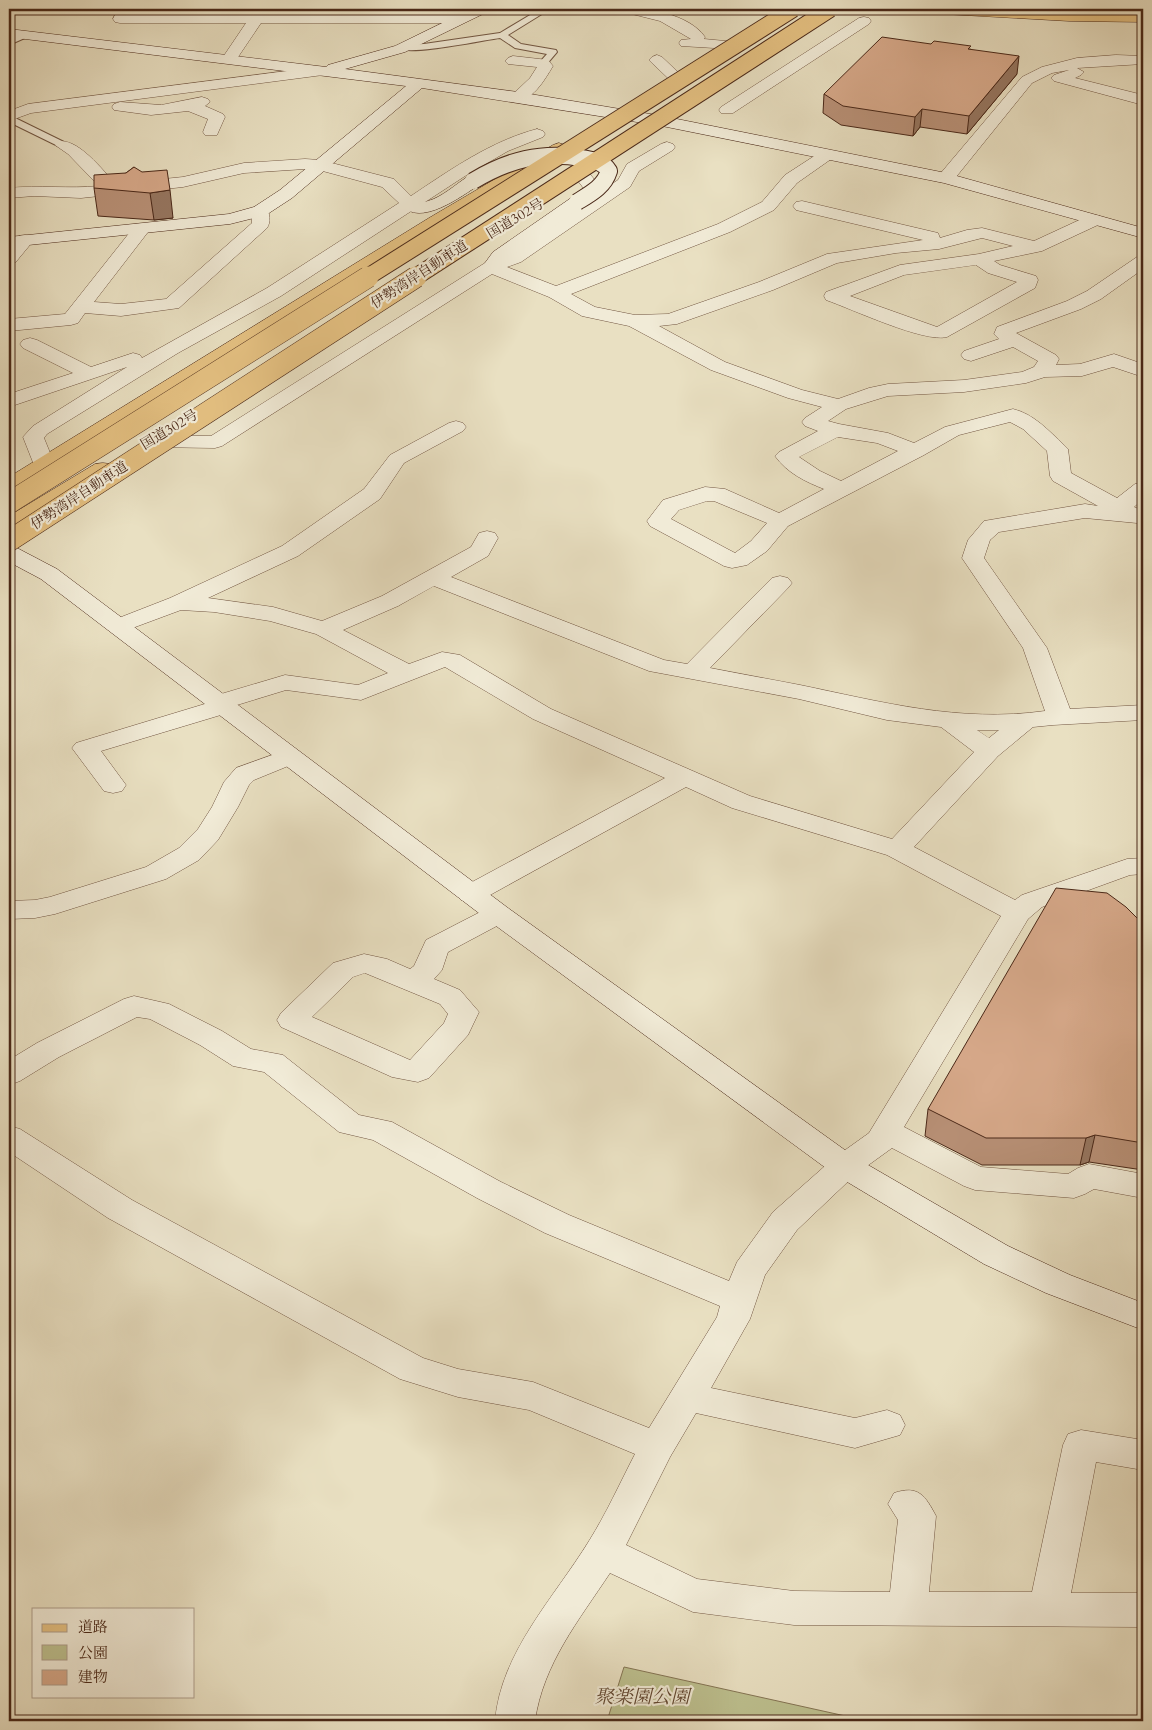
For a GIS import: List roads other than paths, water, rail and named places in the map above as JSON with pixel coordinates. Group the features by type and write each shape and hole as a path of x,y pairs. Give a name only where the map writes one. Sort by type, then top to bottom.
{"main road":[{"path":"12,497 44,465 514,175 791,9"},
{"name":"伊勢湾岸自動車道","path":"12,497 791,9"},
{"name":"伊勢湾岸自動車道","path":"9,541 830,9"},
{"name":"国道302号","path":"9,525 583,177 662,121 834,9"},
{"path":"928,9 1070,18 1143,18"},
{"path":"1037,9 1143,11"}],"street":[{"path":"124,9 120,19 260,14 460,19"},
{"path":"9,110 318,72 403,48 482,9"},
{"path":"629,9 667,17 678,22 692,40 731,45"},
{"path":"229,60 260,14"},
{"path":"727,110 864,21"},
{"path":"806,27 827,46"},
{"path":"14,37 419,83 619,113 946,178 1143,233"},
{"path":"657,60 676,78"},
{"path":"946,178 1027,80 1046,70 1077,63 1143,60"},
{"path":"512,61 543,63 545,66 536,82 518,97"},
{"path":"1143,67 1097,68 1060,76 1059,78 1143,100"},
{"path":"735,73 788,71"},
{"path":"9,259 17,241 230,219 260,211 286,194 419,83"},
{"path":"89,101 136,110 161,112 196,104 217,117 211,132"},
{"path":"9,117 28,108"},
{"path":"9,193 34,191 81,193 183,182 244,168 320,165 388,183 410,204 418,209 427,208 502,148 537,134"},
{"path":"63,145 74,152 112,189"},
{"path":"150,441 215,442 491,267 515,258 624,184 633,168 667,147"},
{"path":"466,176 508,162 543,154 570,155 599,162 606,166 609,171 608,178 600,186 499,256 491,267"},
{"path":"556,293 724,228 768,206 791,179 828,154"},
{"path":"466,176 514,175"},
{"path":"583,177 601,200"},
{"path":"44,465 33,437 40,430 171,349 274,292 410,204"},
{"path":"802,206 948,241"},
{"path":"79,307 121,310 172,304 261,224 260,211"},
{"path":"979,259 994,269 1029,280 1028,284 940,333 929,332 833,296 900,270 979,259 1036,247 1094,220"},
{"path":"9,324 71,319 139,232 136,229"},
{"path":"491,267 556,293 589,312 635,322 670,320 766,286 833,258 896,248 938,244 982,233 1036,247"},
{"path":"1042,371 1049,360 1004,334 1004,331 1074,305 1094,295 1143,261"},
{"path":"635,322 718,366 795,394 839,405"},
{"path":"971,355 1014,340"},
{"path":"30,344 91,374"},
{"path":"9,401 149,354 171,349"},
{"path":"917,451 881,437 834,430 812,422 839,405 876,392 982,384 1026,377 1042,371 1082,370 1114,360 1143,371"},
{"path":"780,521 717,494 705,494 671,504 658,522 732,561 739,561 748,556 769,537 780,521 952,431 1013,415 1030,425 1057,449 1061,476 1133,514"},
{"path":"119,626 178,604 290,551 372,494 397,459 456,427"},
{"path":"834,430 786,456 806,473 843,489"},
{"path":"1133,514 1143,489"},
{"path":"1060,717 1035,648 973,558 974,550 985,531 992,526 1085,511 1133,514"},
{"path":"324,629 390,601 480,551 487,538"},
{"path":"9,553 50,574 471,894 845,1166 996,1255 1058,1284 1143,1317"},
{"path":"431,577 658,666 799,692 887,712 986,723 1024,722 1060,717 1143,712"},
{"path":"692,673 780,583"},
{"path":"178,604 214,605 273,614 324,629 407,673"},
{"path":"113,785 85,748 285,682 361,693 442,659 451,660 542,714 741,802 897,849 1016,913"},
{"path":"948,720 989,751"},
{"path":"897,849 989,751 1024,722"},
{"path":"9,910 35,909 55,905 156,874 189,854 208,834 225,807 237,782 245,774 289,757"},
{"path":"471,894 686,778"},
{"path":"515,1721 517,1705 528,1671 548,1633 603,1552 657,1447 732,1319 749,1271 785,1221 845,1166 880,1141 1016,913 1032,901 1127,867 1143,866"},
{"path":"414,982 427,970 436,947 498,914"},
{"path":"364,963 377,966 414,982 450,997 464,1012 457,1028 418,1072 403,1070 292,1020 343,970 364,963"},
{"path":"9,1074 48,1050 134,1006 158,1011 211,1038 244,1059 272,1062 350,1124 381,1130 489,1190 557,1224 738,1300"},
{"path":"885,1130 976,1178 1074,1186 1089,1176 1143,1186"},
{"path":"9,1136 120,1210 412,1370 458,1383 533,1396 657,1447"},
{"path":"687,1397 855,1434 887,1425"},
{"path":"1048,1610 1080,1445 1143,1455"},
{"path":"907,1504 917,1516 908,1609"},
{"path":"603,1552 693,1595 794,1608 1143,1610"}],"lane":[{"path":"403,48 424,47 502,35 546,9"},
{"path":"502,35 518,46 553,52 543,63"},
{"path":"9,117 63,145"}],"waterway":[{"path":"9,13 25,14 65,9"}],"park label":[{"name":"聚楽園公園","path":"642,1696"}]}
